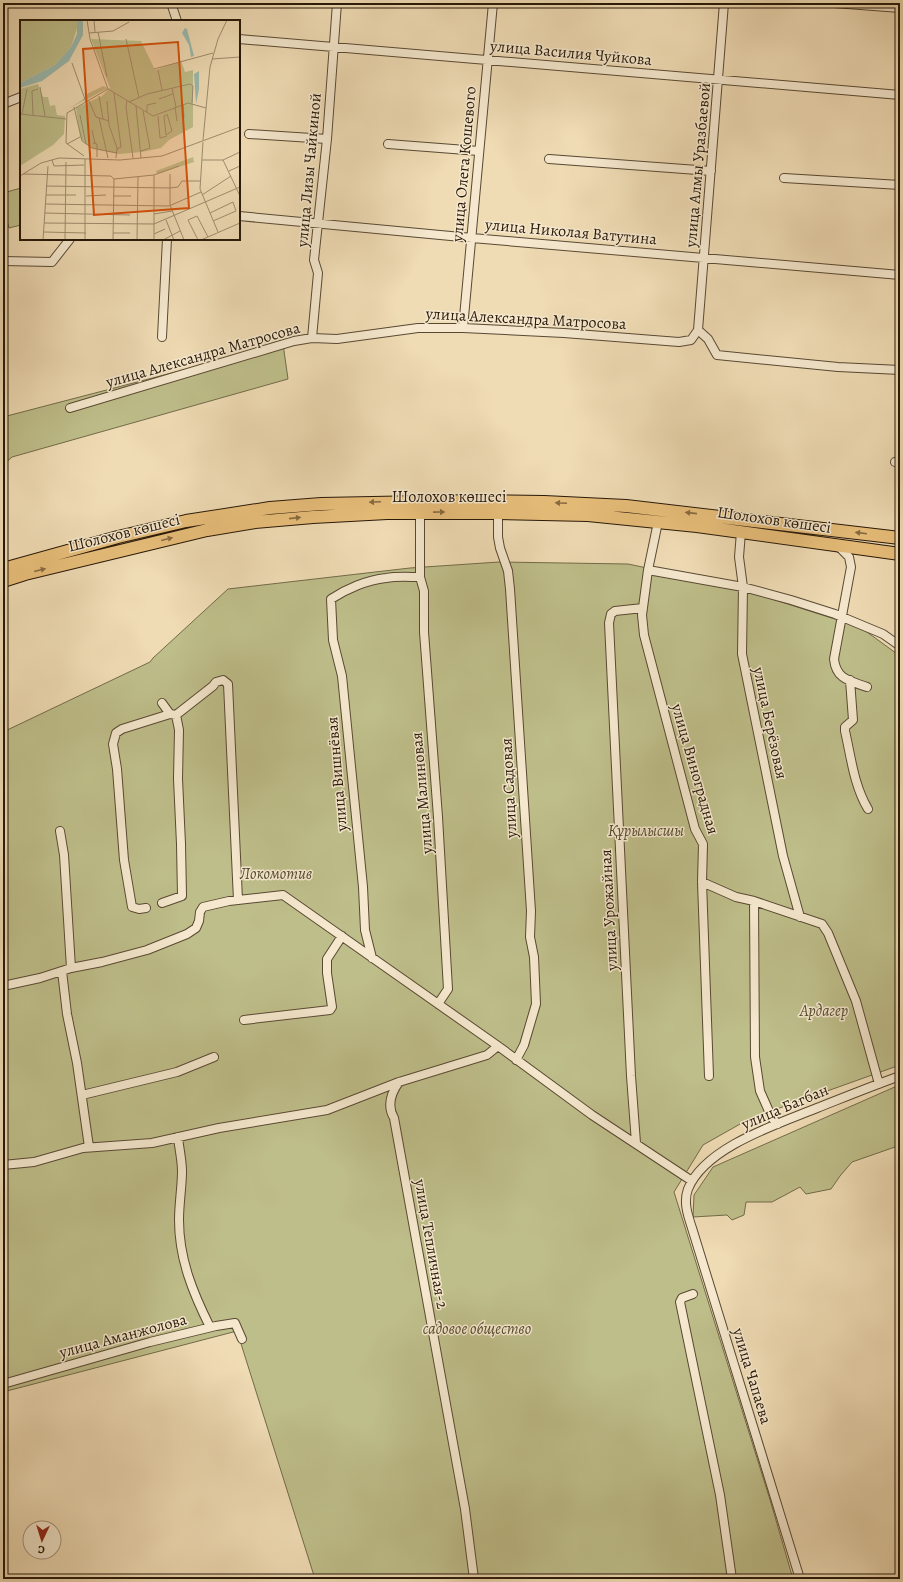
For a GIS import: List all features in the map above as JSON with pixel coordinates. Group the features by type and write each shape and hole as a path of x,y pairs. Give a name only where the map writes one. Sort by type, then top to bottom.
{"highway":[{"name":"Шолохов көшесі","path":"3,569 118,537 186,521 262,509 320,504 474,501 544,502 626,506 900,538"},
{"name":"Шолохов көшесі","path":"3,581 25,574 196,532 233,525 313,516 420,512 588,515 741,532 900,554"}],"street":[{"path":"171,3 177,20"},
{"name":"улица Лизы Чайкиной","path":"312,338 318,273 314,260 327,139 336,3"},
{"name":"улица Олега Кошевого","path":"463,328 493,3"},
{"name":"улица Алмы Уразбаевой","path":"698,330 724,3"},
{"path":"834,3 900,8"},
{"name":"улица Василия Чуйкова","path":"240,39 900,95"},
{"path":"3,104 20,97"},
{"path":"249,134 327,139"},
{"path":"388,144 479,151"},
{"path":"549,159 711,171"},
{"path":"784,178 900,185"},
{"name":"улица Николая Ватутина","path":"240,216 318,222 472,238 900,275"},
{"path":"3,261 52,262 69,240"},
{"path":"162,336 168,240"},
{"name":"улица Александра Матросова","path":"70,408 294,341 312,338 337,339 418,328 463,328 564,333 679,342 691,340 698,330"},
{"path":"698,330 708,339 717,355 838,367 900,370"},
{"name":"улица Малиновая","path":"420,512 420,577 424,591 424,632 440,840 448,989 438,1004"},
{"name":"улица Садовая","path":"498,513 498,537 508,571 510,589 531,911 530,937 534,957 536,1004 524,1044 516,1060"},
{"name":"улица Виноградная","path":"658,522 648,570 642,615 644,635 695,830 703,844 702,882 709,1076"},
{"name":"улица Берёзовая","path":"741,532 739,557 743,587 742,654 783,856 800,917"},
{"path":"837,545 849,557 851,566 843,618 834,659 835,667 843,678 867,687"},
{"path":"648,570 743,587 791,600 883,634 900,646"},
{"name":"улица Вишнёвая","path":"372,958 365,930 363,886 342,676 333,640 331,600 341,593 364,583 386,578 420,577"},
{"name":"улица Урожайная","path":"636,1143 631,1076 609,624 611,614 614,611 643,608"},
{"path":"146,908 139,909 132,907 124,860 117,769 113,744 116,733 122,729 173,714 213,686 216,682 223,680 228,684 238,900"},
{"path":"850,680 853,720 845,727 845,731 856,783 862,799 868,809"},
{"path":"162,703 173,714 179,730 178,779 182,844 182,896 162,903"},
{"path":"60,831 64,855 71,968"},
{"path":"702,882 736,897 754,901 791,915 822,924 828,934 856,1001 879,1084"},
{"path":"3,986 140,952 187,934 196,928 199,921 200,912 204,907 238,900 283,895 498,1046 592,1115 636,1143 692,1182"},
{"path":"754,901 755,1057 760,1091 772,1118 778,1124"},
{"path":"244,1020 330,1010 332,1007 327,973 327,959 342,936"},
{"path":"62,971 68,1014 78,1063 89,1147"},
{"path":"3,1164 34,1162 89,1147 152,1143 219,1128 327,1110 399,1082 487,1055 498,1046"},
{"path":"82,1095 177,1072 214,1057"},
{"name":"улица Багбан","path":"692,1182 706,1164 726,1149 748,1137 900,1076"},
{"name":"улица Тепличная-2","path":"399,1082 392,1092 390,1111 394,1118 464,1509 474,1579"},
{"path":"178,1137 182,1170 179,1220 182,1254 188,1279 197,1302 210,1328"},
{"name":"улица Чапаева","path":"692,1182 688,1190 686,1200 687,1212 800,1579"},
{"path":"693,1294 682,1298 680,1302 720,1495 732,1579"},
{"name":"улица Аманжолова","path":"3,1384 150,1342 210,1328 234,1324 242,1339"}],"green space":[{"path":"20,188 20,225 9,228 3,206 3,193"},
{"path":"283,344 288,379 12,457 3,465 3,417"},
{"path":"499,562 628,564 728,585 860,627 900,656 900,1065 749,1119 703,1145 674,1192 771,1503 793,1579 315,1579 237,1331 3,1392 3,732 150,662 228,589 410,568"},
{"path":"897,1086 900,1088 900,1155 895,1147 852,1162 831,1189 806,1194 800,1187 772,1202 746,1202 744,1215 732,1220 727,1215 693,1217 694,1195 713,1167"}],"park label":[{"name":"Құрылысшы","path":"646,831"},
{"name":"Локомотив","path":"276,874"},
{"name":"Ардагер","path":"824,1011"},
{"name":"садовое общество","path":"477,1329"}]}
